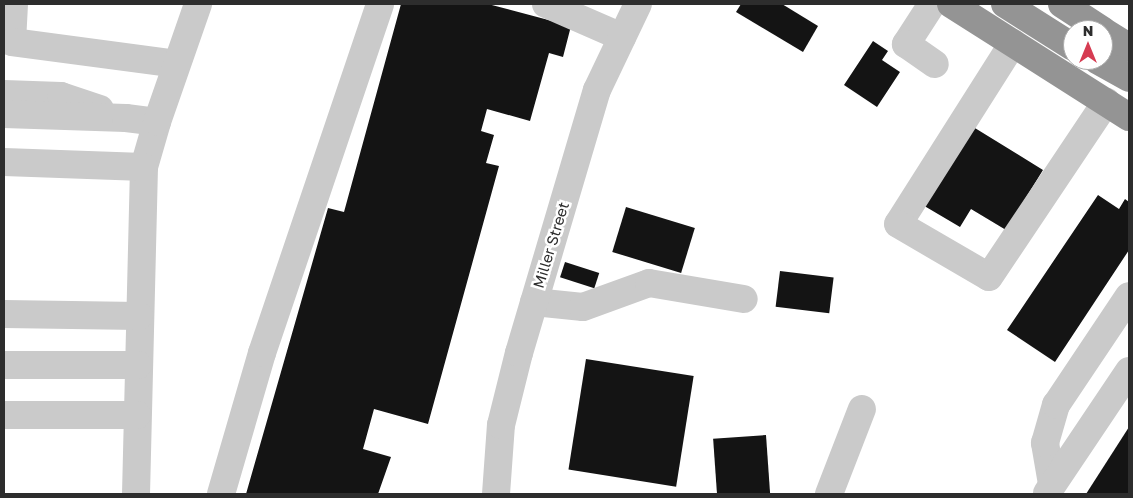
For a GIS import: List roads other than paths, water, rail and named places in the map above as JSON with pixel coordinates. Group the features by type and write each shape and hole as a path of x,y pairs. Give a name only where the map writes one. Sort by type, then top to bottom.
{"highway":[{"path":"1006,4 1063,41"},
{"path":"1062,4 1087,20"},
{"path":"962,6 1013,43 1129,117"},
{"path":"1113,37 1129,48"},
{"path":"1113,69 1129,78"}],"street":[{"path":"14,4 12,42 177,64"},
{"path":"136,494 144,167 157,122 198,4"},
{"path":"221,494 262,353 380,4"},
{"path":"546,4 622,37"},
{"name":"Miller Street","path":"496,494 501,425 519,352 597,90 638,4"},
{"path":"932,4 906,44 935,64"},
{"path":"1013,43 898,224 990,278 1106,102"},
{"path":"4,94 61,96 126,118"},
{"path":"4,114 126,118 157,122"},
{"path":"4,162 144,167"},
{"path":"534,302 583,307 649,283 744,300"},
{"path":"1049,489 1045,443 1056,405 1129,296"},
{"path":"4,314 139,316"},
{"path":"4,365 138,365"},
{"path":"1049,489 1129,371"},
{"path":"829,494 862,409"},
{"path":"4,415 137,415"}]}
